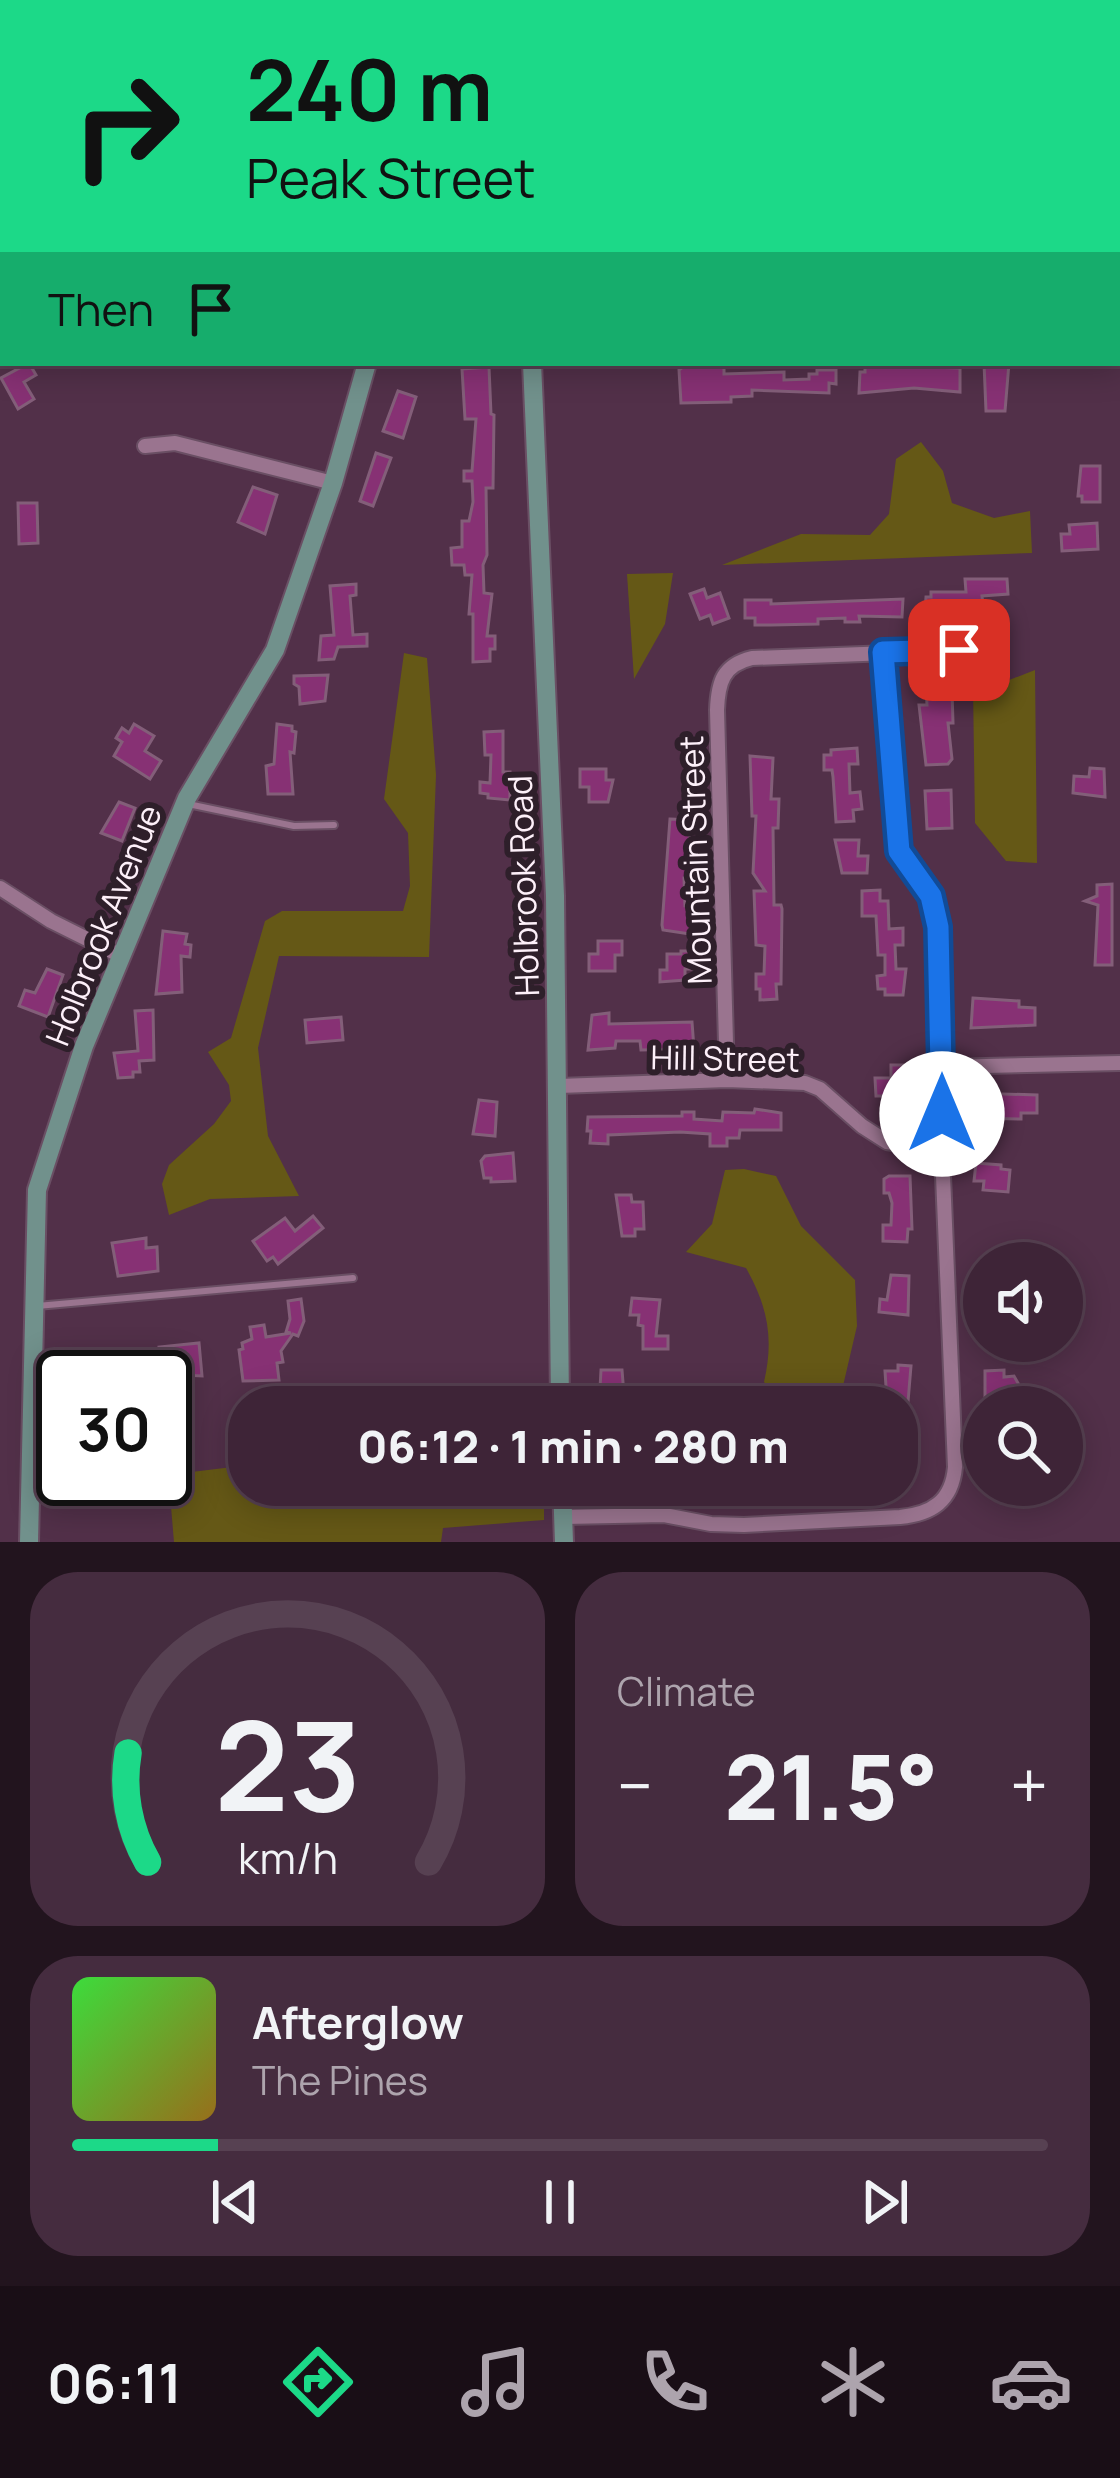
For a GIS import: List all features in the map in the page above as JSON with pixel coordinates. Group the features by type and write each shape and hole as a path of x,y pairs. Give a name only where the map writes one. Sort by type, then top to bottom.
{"street":[{"name":"Holbrook Avenue","path":"29,1542 37,1190 83,1046 184,803 275,650 367,366"},
{"name":"Holbrook Road","path":"532,366 555,896 559,1386"},
{"path":"145,446 175,442 332,483"},
{"path":"564,1517 664,1515 744,1525 914,1516 943,1501 950,1491 955,1467 938,927 931,896 899,851 883,652 998,649"},
{"name":"Mountain Street","path":"728,1079 720,679 728,668 752,658 883,652"},
{"path":"0,888 50,921 119,955"},
{"path":"942,1067 1120,1063"},
{"name":"Hill Street","path":"559,1086 728,1079 805,1083 820,1089 887,1142 942,1150"},
{"path":"563,1506 564,1542"}],"lane":[{"path":"184,803 294,826 334,825"},
{"path":"34,1306 353,1278"}],"shaded area":[{"path":"921,442 943,471 952,503 994,518 1030,511 1032,553 722,565 801,534 870,535 889,514 896,459"},
{"path":"673,573 665,624 634,679 627,574"},
{"path":"404,653 427,658 436,775 429,957 279,956 258,1048 268,1136 299,1196 210,1199 169,1215 162,1184 169,1165 214,1124 231,1101 229,1085 208,1052 231,1038 265,921 282,911 403,911 410,886 408,833 384,799"},
{"path":"1035,670 1037,863 1006,861 975,823 973,688"},
{"path":"725,1170 776,1176 801,1226 855,1280 857,1326 843,1386 768,1386 764,1382 767,1324 746,1268 686,1252 712,1224"},
{"path":"228,1468 228,1506 544,1506 544,1520 443,1528 441,1542 174,1542 171,1506 192,1506 192,1472"}],"building":[{"path":"31,366 36,375 24,382 34,399 18,409 1,378"},
{"path":"865,366 960,368 960,392 914,388 859,393 860,372 865,372"},
{"path":"984,366 1009,366 1005,411 986,411"},
{"path":"489,367 493,488 486,488 487,555 483,565 484,593 492,594 487,636 495,636 495,649 490,649 490,661 473,662 472,575 465,575 464,565 452,565 451,548 462,547 462,521 469,521 473,502 472,481 464,481 464,471 472,471 476,419 465,419 462,369"},
{"path":"724,367 724,374 784,372 784,380 809,379 817,370 836,370 836,384 829,383 829,393 752,390 752,396 731,397 731,402 681,403 679,370"},
{"path":"398,391 416,397 403,438 383,431"},
{"path":"376,453 391,458 373,506 360,501"},
{"path":"1081,466 1100,466 1100,502 1082,502 1078,496"},
{"path":"253,487 277,495 265,534 238,522"},
{"path":"18,503 37,503 38,543 19,544"},
{"path":"1097,523 1098,549 1062,551 1061,534 1070,534 1069,525"},
{"path":"965,579 1007,579 1008,594 982,596 983,605 951,606 950,618 925,614 931,592 966,592"},
{"path":"356,584 356,595 350,596 353,635 367,634 367,646 338,647 334,659 319,660 321,636 334,635 330,586"},
{"path":"704,589 707,598 720,593 729,618 713,624 710,615 700,619 690,594"},
{"path":"903,599 902,617 859,616 860,622 845,622 845,618 771,625 755,625 755,618 745,618 745,600 771,600 771,604"},
{"path":"328,675 325,701 300,704 294,676"},
{"path":"944,685 944,691 952,691 953,723 948,723 952,759 948,764 926,765 919,705 927,705 926,686"},
{"path":"134,724 154,736 145,751 161,761 150,779 114,756 122,742 116,738 122,728 129,733"},
{"path":"277,724 292,726 296,732 294,753 290,752 293,794 268,794 266,766 274,764"},
{"path":"503,731 503,772 510,772 510,800 480,793 480,782 490,783 491,755 485,755 484,732"},
{"path":"857,748 858,764 849,764 850,793 860,792 862,809 853,810 854,821 836,822 832,770 824,770 824,755"},
{"path":"750,756 773,758 771,799 779,799 778,828 773,828 774,905 782,909 777,999 760,1000 760,989 756,989 756,974 764,974 765,946 756,945 754,891 765,891 753,873 756,816 752,816"},
{"path":"1090,768 1104,769 1105,797 1073,793 1074,776 1089,777"},
{"path":"580,769 606,769 606,780 613,780 608,802 589,802 589,787 580,787"},
{"path":"951,790 952,828 927,829 925,791"},
{"path":"119,802 135,808 122,841 101,833"},
{"path":"670,819 691,820 688,861 692,878 684,878 685,906 692,907 690,934 663,930 662,925"},
{"path":"835,840 859,840 858,856 868,856 867,873 842,873"},
{"path":"1112,884 1112,965 1095,965 1098,905 1085,901 1097,896 1097,885"},
{"path":"880,890 880,901 888,901 889,929 903,928 903,945 895,945 896,969 906,969 903,995 885,995 885,989 878,989 877,976 885,975 885,955 878,955 876,916 862,916 862,891"},
{"path":"163,931 187,934 185,944 191,945 190,957 181,956 182,992 156,994"},
{"path":"598,941 622,941 622,955 615,955 615,971 589,971 589,954 598,954"},
{"path":"694,951 693,969 685,969 685,980 660,982 660,970 667,970 667,954"},
{"path":"47,969 63,975 48,1017 19,1006 25,990 35,993"},
{"path":"973,998 1019,1001 1019,1007 1035,1008 1035,1025 971,1028"},
{"path":"153,1010 154,1060 139,1061 140,1072 133,1072 133,1077 118,1078 114,1053 138,1051 135,1011"},
{"path":"609,1013 609,1024 692,1022 694,1049 641,1050 640,1041 616,1041 615,1048 588,1050 592,1015"},
{"path":"341,1017 343,1040 307,1043 305,1020"},
{"path":"891,1065 908,1065 908,1104 892,1105 892,1096 876,1096 875,1078 891,1078"},
{"path":"972,1093 1037,1095 1037,1113 1021,1113 1021,1119 976,1118"},
{"path":"479,1100 497,1102 495,1136 473,1134"},
{"path":"755,1109 781,1113 781,1130 740,1130 739,1138 727,1138 727,1146 710,1146 710,1134 680,1132 608,1135 608,1144 590,1143 591,1131 587,1131 588,1117 694,1112 694,1119 722,1121 723,1112 754,1113"},
{"path":"513,1153 515,1181 484,1178 481,1161 485,1156"},
{"path":"976,1163 1010,1170 1008,1192 983,1190 984,1181 974,1181"},
{"path":"910,1176 912,1229 908,1229 907,1242 883,1241 883,1225 891,1225 892,1203 889,1193 884,1193 884,1179"},
{"path":"616,1195 631,1195 632,1202 643,1202 644,1229 635,1229 635,1236 622,1236"},
{"path":"313,1216 323,1228 278,1264 273,1257 267,1261 253,1241 285,1218 295,1231"},
{"path":"146,1238 146,1248 157,1247 158,1271 118,1276 112,1243"},
{"path":"891,1275 909,1276 908,1315 879,1312 880,1299 887,1300"},
{"path":"632,1298 660,1300 656,1336 668,1336 668,1349 643,1349 639,1315 630,1315"},
{"path":"301,1299 304,1321 298,1336 293,1334 281,1351 279,1380 243,1381 239,1350 252,1339 250,1327 264,1325 266,1337 291,1333 286,1332 288,1301"},
{"path":"199,1343 202,1376 192,1376 192,1350 159,1347"},
{"path":"898,1365 911,1366 909,1386 886,1386 885,1371 898,1371"},
{"path":"601,1370 622,1370 623,1386 600,1386"},
{"path":"1004,1370 1004,1377 1014,1376 1019,1386 985,1386 985,1371"}],"route":[{"path":"942,1114 938,927 931,896 899,851 883,652 959,650"}]}
